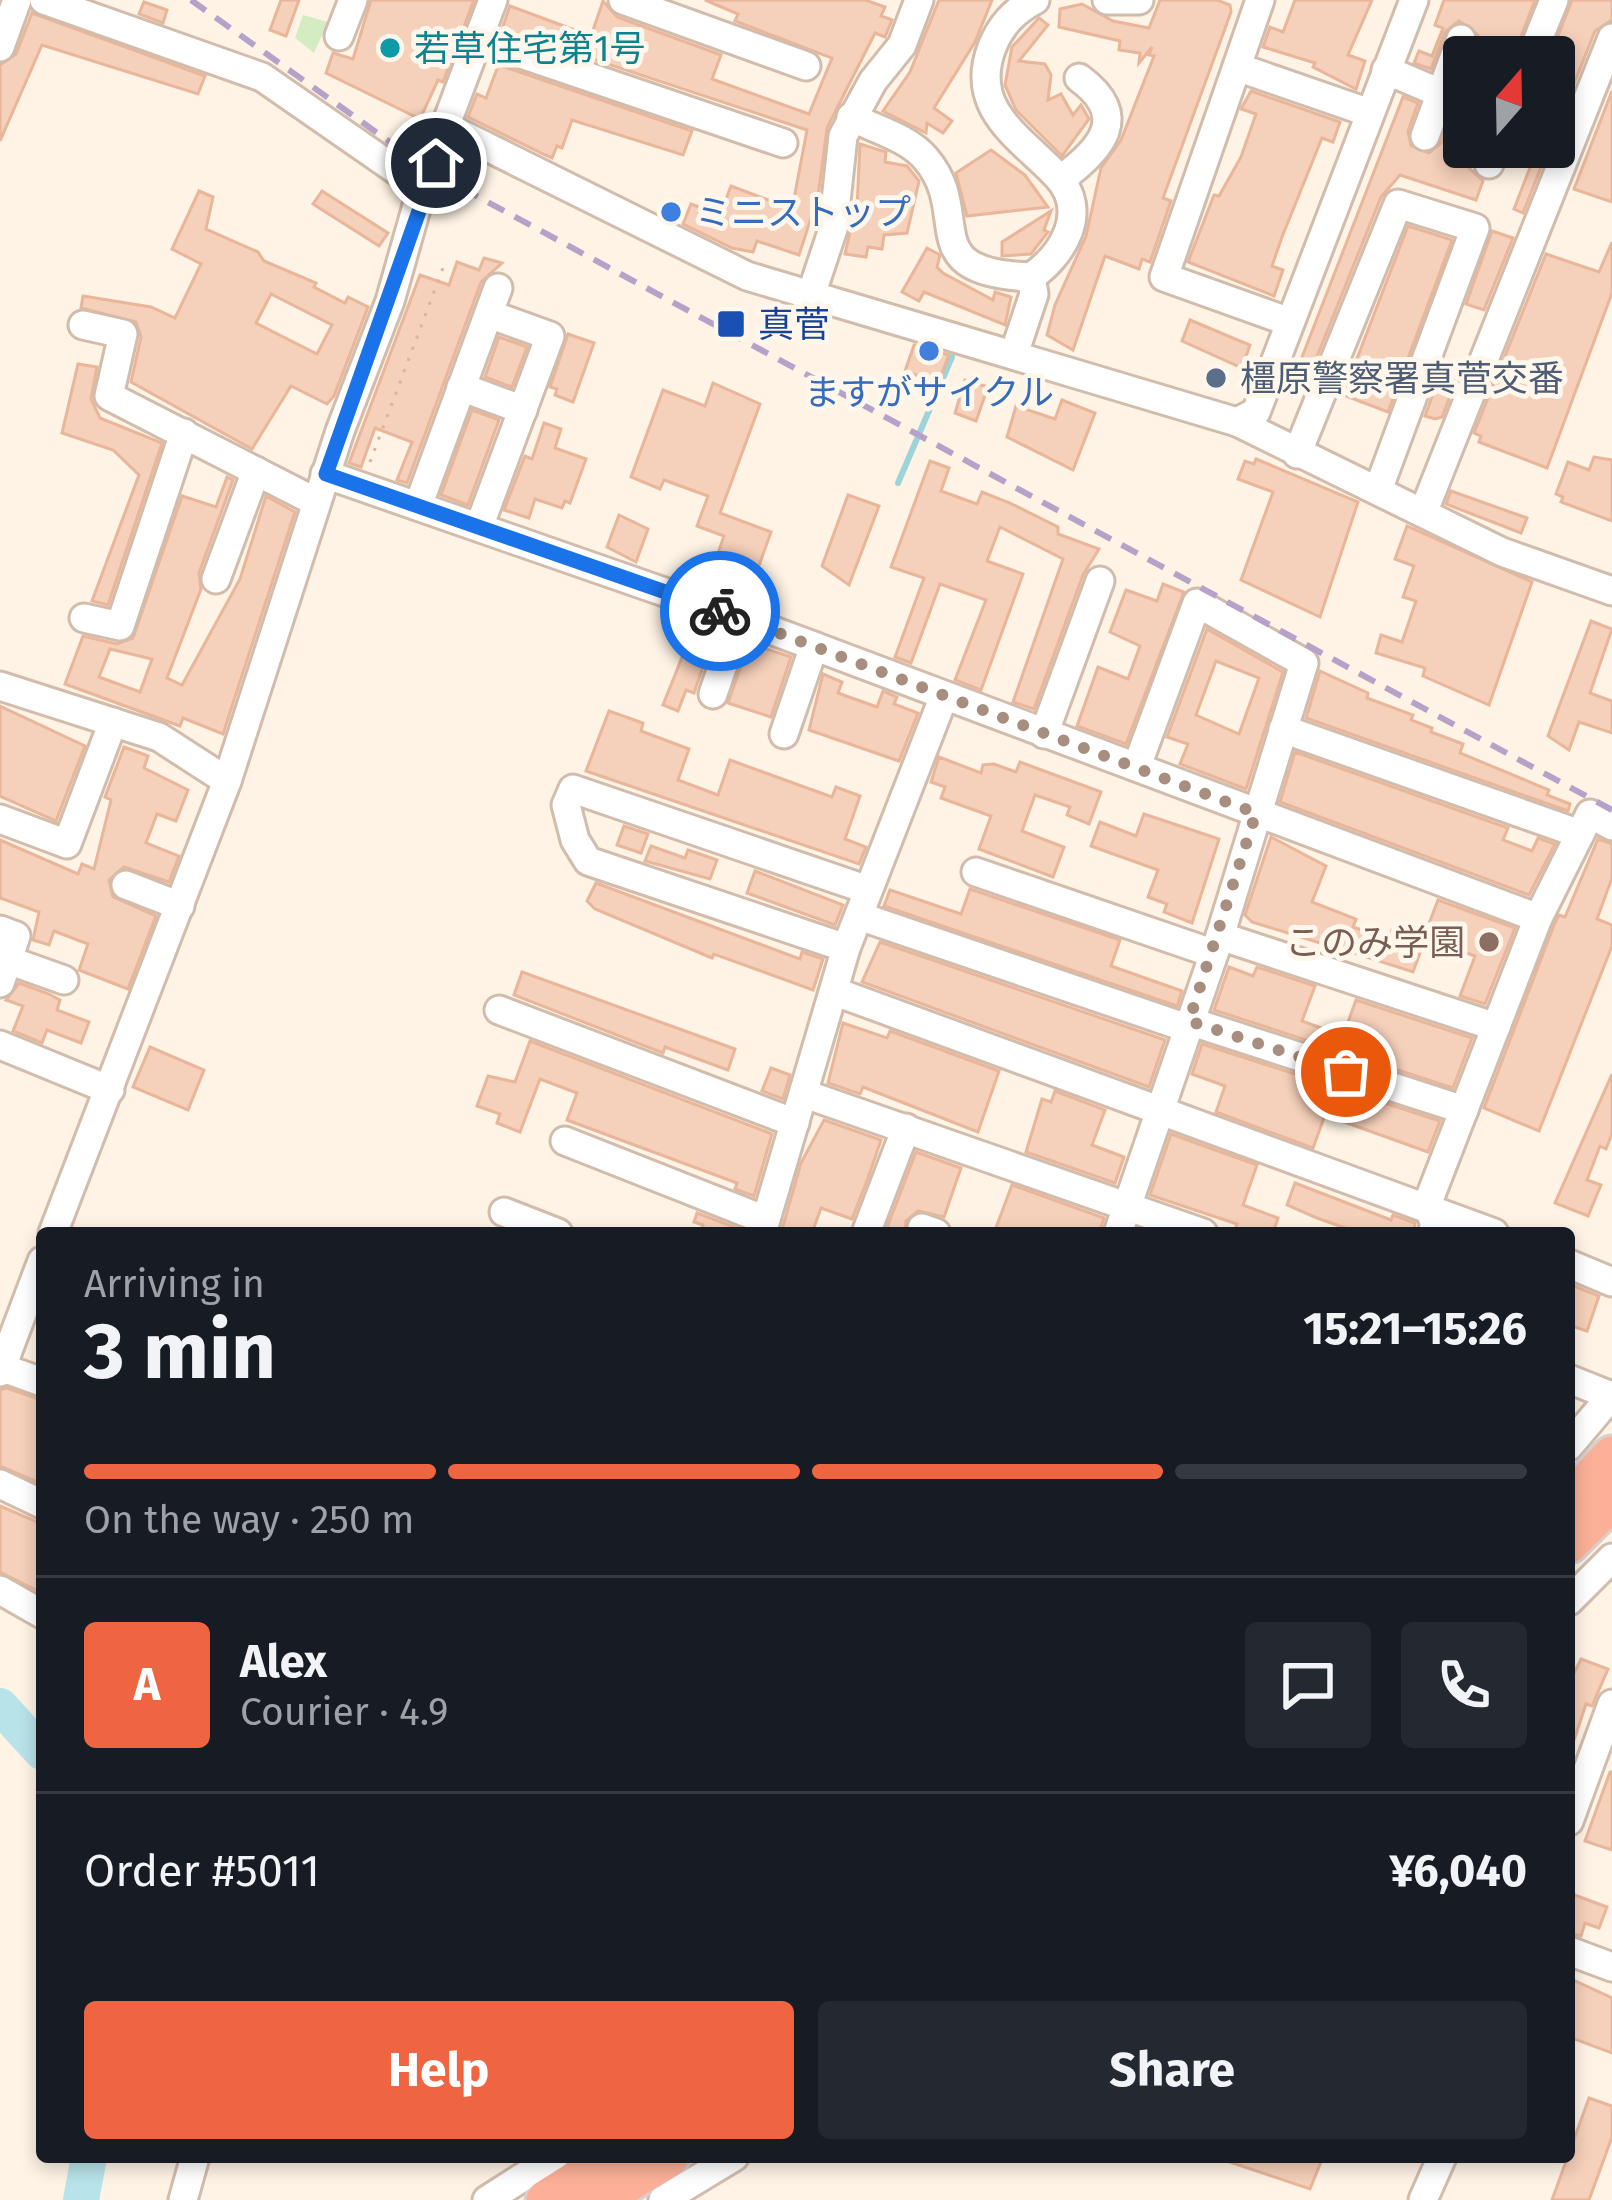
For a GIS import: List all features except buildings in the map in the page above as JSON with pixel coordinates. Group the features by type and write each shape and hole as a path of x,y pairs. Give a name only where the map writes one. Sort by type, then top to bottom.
{"highway":[{"path":"1575,1496 1612,1456"},
{"path":"1575,1537 1612,1500"},
{"path":"546,2200 605,2163"},
{"path":"599,2200 659,2163"}],"street":[{"path":"0,47 17,0"},
{"path":"44,0 262,77 422,188"},
{"path":"339,36 353,0"},
{"path":"55,1227 226,781 316,502 390,301 422,188 449,128 493,0"},
{"path":"623,0 806,66"},
{"path":"811,295 833,229 836,166 851,117 902,45 920,0"},
{"path":"851,117 927,159 938,176 952,241 968,264 994,276 1031,277 1059,254 1069,233 1070,208 1061,179 1014,140 995,116 986,91 987,59 999,29 1035,0"},
{"path":"1107,0 1139,0"},
{"path":"1260,0 1164,278 1287,321"},
{"path":"1237,422 1256,412 1287,321 1414,0"},
{"path":"1539,36 1553,0"},
{"path":"477,38 784,143"},
{"path":"1423,514 1612,38"},
{"path":"1237,67 1370,112"},
{"path":"1386,70 1441,93"},
{"path":"1061,179 1094,152 1106,129 1105,104 1079,77"},
{"path":"1425,136 1443,88"},
{"path":"449,128 747,276 1237,422 1502,552 1612,591"},
{"path":"1297,454 1398,204 1475,229 1378,490"},
{"path":"1014,354 1034,294 1031,277"},
{"path":"418,506 493,301 550,336 479,527"},
{"path":"83,325 123,334 109,396 316,502"},
{"path":"461,387 523,410"},
{"path":"84,618 120,626 184,433"},
{"path":"216,579 256,471"},
{"path":"326,474 739,618 1538,918"},
{"path":"1044,734 1100,581"},
{"path":"1122,1221 1304,663 1197,603 1137,766"},
{"path":"712,694 739,618"},
{"path":"784,734 814,646"},
{"path":"0,686 159,737 226,781"},
{"path":"565,1141 764,1227 846,948 944,695"},
{"path":"0,819 68,844 113,722"},
{"path":"1283,729 1580,834"},
{"path":"846,948 588,861 566,805 573,789 1188,1025 1464,1110"},
{"path":"1430,1219 1464,1110 1538,918 1590,814 1612,826"},
{"path":"976,872 1496,1027"},
{"path":"125,885 180,906"},
{"path":"0,930 16,936 4,971 64,980"},
{"path":"836,992 1430,1219 1467,1227"},
{"path":"499,1010 795,1123"},
{"path":"0,1045 110,1090"},
{"path":"805,1094 906,1128 1122,1221 1162,1227"},
{"path":"868,1227 906,1128"},
{"path":"504,1212 543,1227"},
{"path":"1575,1267 1612,1282"},
{"path":"36,1278 1,1369 36,1380"},
{"path":"1575,1381 1612,1396 1575,1439"},
{"path":"0,1484 36,1501"},
{"path":"1575,1594 1612,1558"},
{"path":"0,1590 36,1611"},
{"path":"1575,1804 1612,1704"},
{"path":"1575,1953 1612,1967"},
{"path":"183,2200 193,2163"},
{"path":"487,2200 545,2163"},
{"path":"663,2200 724,2163"},
{"path":"1423,2200 1439,2163"}],"path":[{"path":"361,486 446,260"}],"green space":[{"path":"303,15 328,22 314,53 295,38"}],"waterway":[{"path":"898,483 952,357"},
{"path":"0,1706 36,1745"},
{"path":"81,2200 88,2163"}],"railway":[{"path":"191,0 432,172 1612,810"}],"way so far":[{"path":"720,611 1256,813 1189,1021 1346,1072"}],"place":[{"name":"若草住宅第1号","path":"390,48"},
{"name":"ミニストップ","path":"671,212"},
{"name":"真菅","path":"731,324"},
{"name":"ますがサイクル","path":"929,351"},
{"name":"橿原警察署真菅交番","path":"1216,378"},
{"name":"このみ学園","path":"1489,942"}],"route":[{"path":"436,163 422,188 390,301 326,474 720,611"}]}
